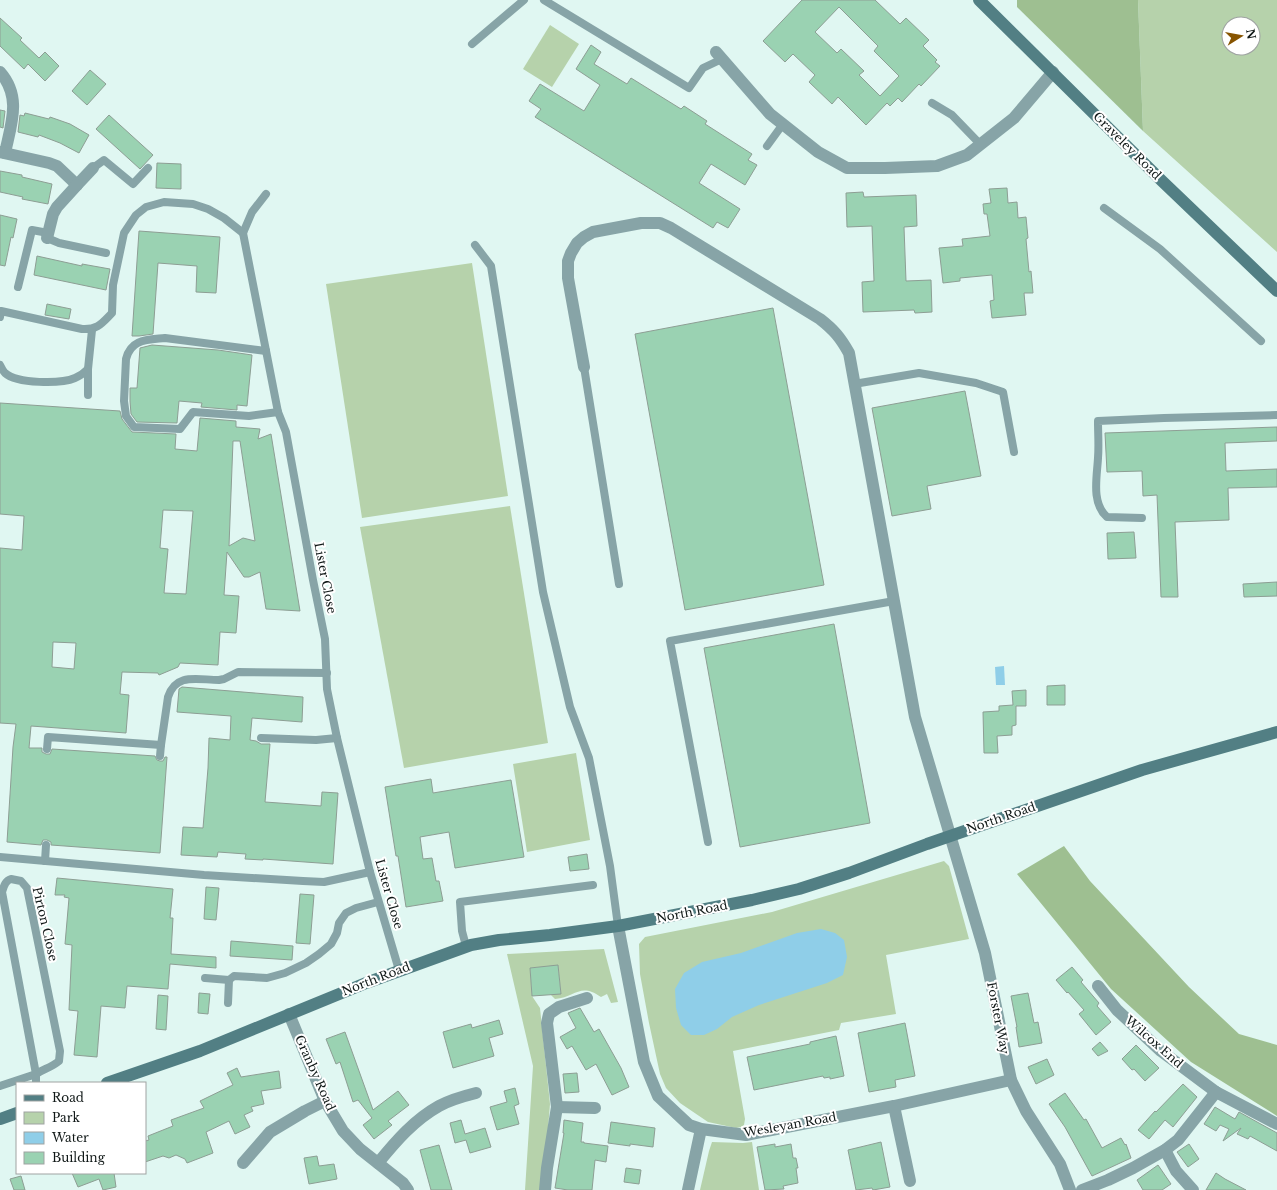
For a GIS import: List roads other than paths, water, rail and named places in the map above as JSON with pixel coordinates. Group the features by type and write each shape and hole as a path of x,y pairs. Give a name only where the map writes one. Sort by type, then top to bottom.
{"main road":[{"name":"Graveley Road","path":"979,0 1277,291"},
{"name":"North Road","path":"110,1082 200,1051 399,970 466,946 499,940 618,926 752,900 799,889 849,873 951,835 1142,770 1277,732"},
{"path":"0,1119 16,1113"}],"street":[{"path":"719,56 770,114 818,152 847,168 937,166 967,155 1014,118 1053,72"},
{"path":"0,72 10,86 14,104 3,152 41,160 57,166 77,185"},
{"path":"47,235 53,214 57,207 93,168"},
{"name":"Forster Way","path":"584,368 568,278 568,261 571,253 577,243 593,232 641,223 660,223 671,228 826,323 842,339 849,352 915,717 985,953 1011,1080 1026,1111 1060,1164 1070,1190"},
{"name":"Wesleyan Road","path":"618,926 644,1062 658,1096 689,1125 701,1129 746,1134 894,1106 1011,1080"},
{"name":"Wilcox End","path":"1098,986 1117,1010 1161,1051 1216,1092 1277,1124"},
{"path":"545,1190 547,1168 557,1108 547,1023 549,1014 559,1007 587,998"},
{"name":"Granby Road","path":"289,1014 325,1101 343,1131 360,1149 378,1162 408,1190"},
{"path":"1082,1190 1134,1168 1165,1150 1178,1140 1216,1092"},
{"path":"378,1162 403,1133 424,1116 440,1105 476,1093"},
{"path":"243,1163 270,1132 325,1101"},
{"path":"894,1106 910,1180"},
{"path":"557,1108 595,1108"},
{"path":"688,1190 701,1129"},
{"path":"1165,1150 1176,1171 1193,1190"}],"lane":[{"path":"472,44 524,0"},
{"path":"544,0 689,88 703,68 719,56"},
{"path":"932,103 952,115 980,144"},
{"path":"767,146 783,124"},
{"path":"93,168 104,160 133,184 148,168"},
{"path":"0,313 92,330 101,324 112,313 113,285 124,233 136,215 146,207 164,202 193,204 208,209 224,218 243,233 252,212 266,194"},
{"path":"1104,208 1160,249 1261,341"},
{"path":"18,287 32,230 47,235 59,243 106,253"},
{"name":"Lister Close","path":"243,233 278,412 286,432 325,639 327,689 337,738 378,902 399,970"},
{"path":"475,245 491,266 543,592 570,707 589,758 610,866 618,926"},
{"path":"88,395 88,369 92,330"},
{"path":"266,351 165,338 134,344 128,352 126,359 124,402 126,416 134,427 180,429 193,412 249,416 278,412"},
{"path":"0,365 5,373 17,379 46,382 70,380 76,378 88,369"},
{"path":"584,368 620,584"},
{"path":"854,384 919,373 976,382 1003,392 1014,452"},
{"path":"1142,518 1107,517 1100,509 1096,478 1098,459 1098,421 1277,415"},
{"path":"708,842 670,641 894,601"},
{"path":"160,756 168,697 172,686 181,681 186,679 219,680 238,672 327,673"},
{"path":"47,749 48,737 161,745"},
{"path":"261,738 316,740 337,738"},
{"path":"45,861 46,845"},
{"path":"0,857 204,875 324,882 370,872"},
{"name":"Pirton Close","path":"11,879 21,881 27,888 60,1051 59,1061 52,1067 44,1069 36,1074 2,892 5,883 11,879"},
{"path":"466,946 462,931 460,902 593,885"},
{"path":"205,978 229,980 234,976 267,978 285,973 306,963 331,944 337,933 339,924 346,913 356,908 378,902"},
{"path":"228,1003 229,980"},
{"path":"0,1086 36,1074 36,1082"}],"water":[{"path":"1004,666 1005,685 996,685 995,667"},
{"path":"821,929 835,933 844,940 847,957 843,975 827,983 759,1005 732,1017 717,1029 704,1035 691,1035 681,1025 676,1008 675,989 684,973 702,962 741,953 797,933"}]}
